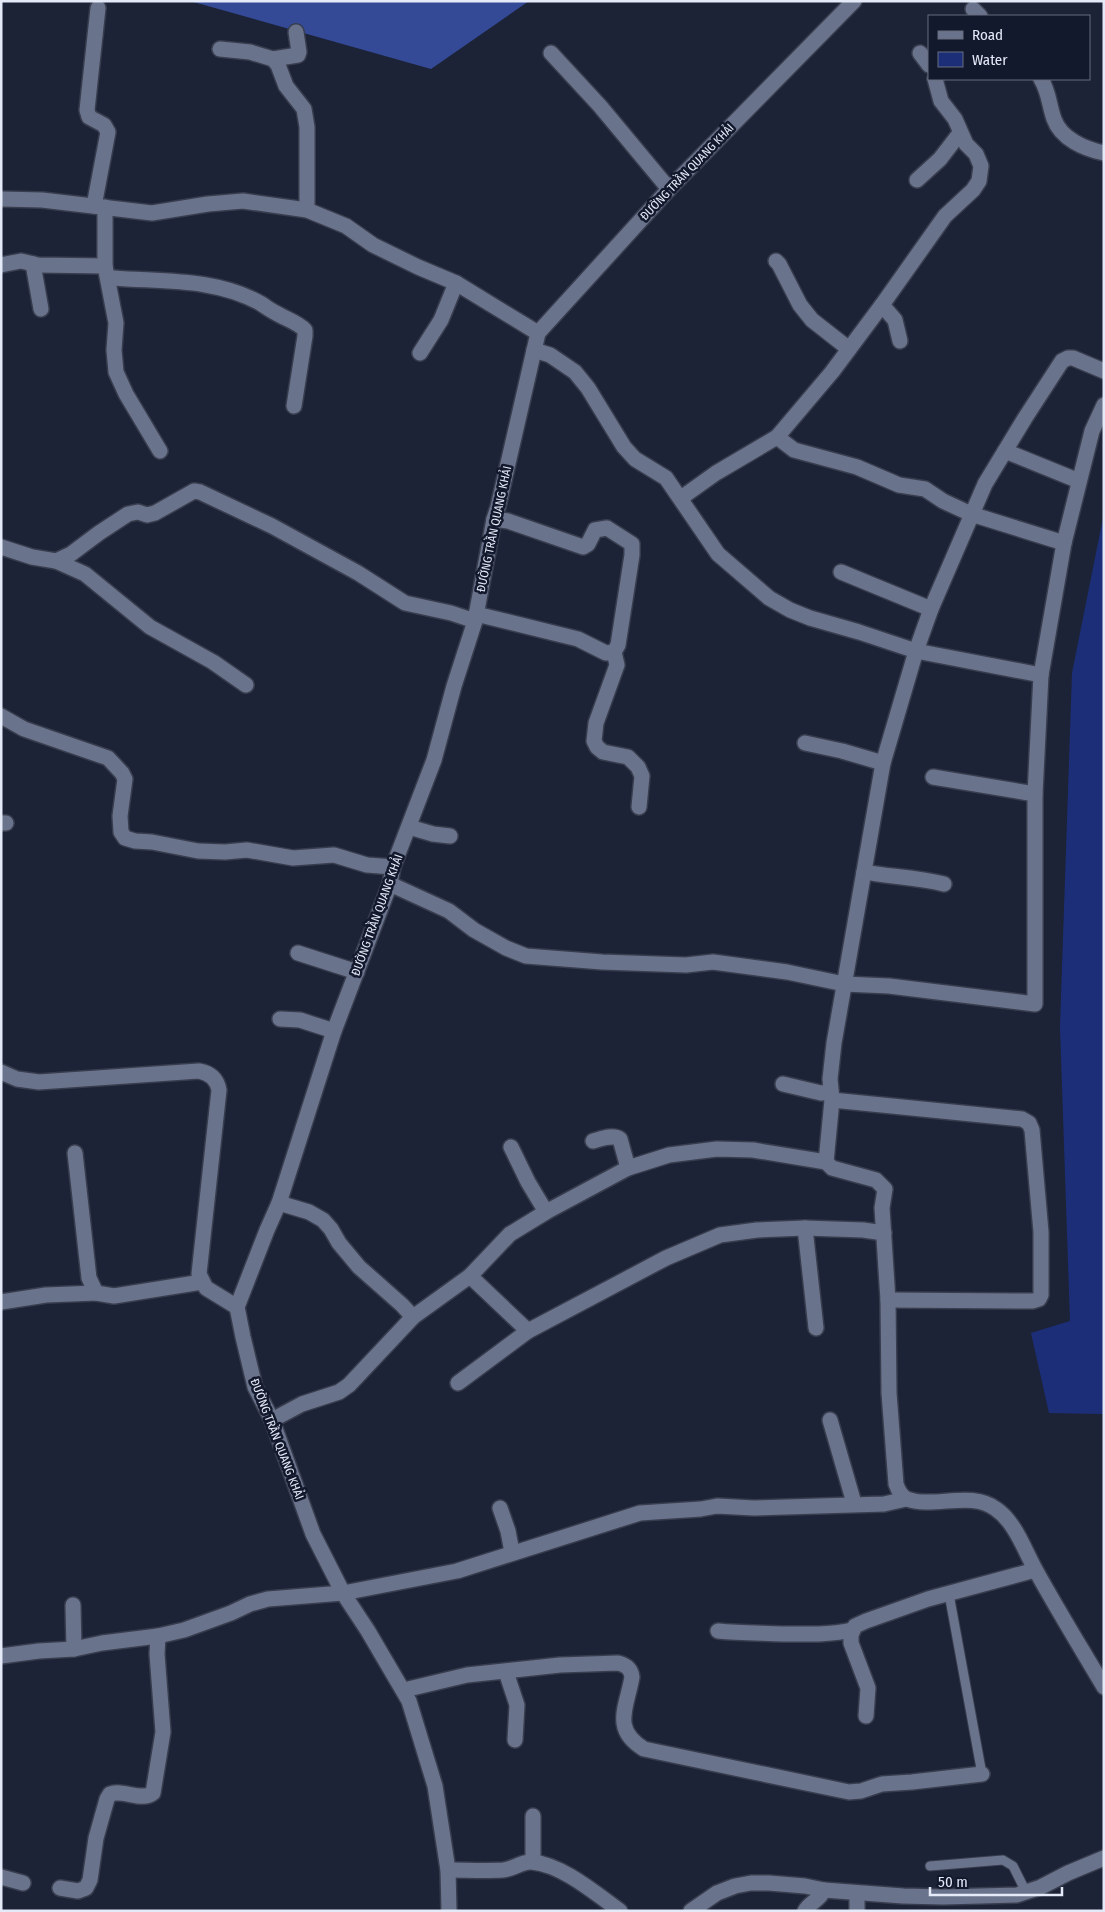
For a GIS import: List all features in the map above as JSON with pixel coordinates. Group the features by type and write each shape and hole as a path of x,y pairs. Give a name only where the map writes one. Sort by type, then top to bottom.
{"street":[{"name":"ĐƯỜNG TRẦN QUANG KHẢI","path":"449,1911 448,1870 435,1786 409,1701 343,1593 314,1534 272,1420 255,1387 237,1307 279,1203 334,1031 390,884 393,866 434,760 454,686 476,618 494,519 538,332 669,189 854,1"},
{"path":"98,8 87,110 88,117 104,125 108,132 99,206 107,273 116,322 114,350 116,372 126,394 160,451"},
{"path":"273,60 298,55 296,32"},
{"path":"220,49 250,52 273,60 278,65 286,86 306,114 307,210"},
{"path":"551,54 600,106 669,189"},
{"path":"681,498 716,473 777,437 849,349 945,216 973,190 979,181 981,166 976,154 966,144 956,119 941,101 935,80"},
{"path":"1042,80 1048,93 1054,121 1067,138 1076,144 1104,153"},
{"path":"917,180 940,159 960,133"},
{"path":"1,199 42,200 152,214 208,204 244,201 307,210 346,226 373,245 418,268 456,283 538,332"},
{"path":"776,261 800,305 812,320 849,349"},
{"path":"1,265 20,262 79,267 107,273 114,278 200,283 228,290 251,299 276,314 299,324 305,330 294,406"},
{"path":"33,264 41,309"},
{"path":"420,353 441,320 456,283"},
{"path":"882,305 898,326 900,341"},
{"path":"534,350 550,356 575,372 588,388 624,447 635,459 666,478 718,554 769,598 810,618 916,651 1041,675"},
{"path":"826,1162 832,1096 830,1079 844,984 883,764 916,651 931,610 985,484 1025,418 1064,360 1073,358 1104,371"},
{"path":"390,884 450,911 474,930 506,948 526,956 609,963 686,965 712,962 787,972 844,984 889,986 1035,1004 1035,794 1041,675 1064,542 1092,431 1104,405"},
{"path":"777,437 794,450 857,467 899,485 924,489 971,514 1064,542"},
{"path":"1006,451 1079,481"},
{"path":"56,561 71,554 128,514 138,512 147,515 155,513 194,491 200,492 281,531 358,573 406,603 578,639 606,653 614,652"},
{"path":"494,519 508,521 583,547 588,544 595,530 608,528 632,544 618,645 614,652 617,665 596,723 594,740 597,747 603,752 628,757 638,767 642,776 639,807"},
{"path":"1,547 32,557 56,561 85,574 150,627 213,662 246,685"},
{"path":"841,572 931,610"},
{"path":"1,716 19,727 96,752 112,761 125,780 120,816 121,832 125,838 198,851 225,852 247,850 293,858 334,855 366,865 393,866"},
{"path":"805,743 842,751 883,764"},
{"path":"933,777 1035,794"},
{"path":"409,827 433,834 450,836"},
{"path":"864,872 911,877 944,884"},
{"path":"298,953 357,972"},
{"path":"280,1019 300,1020 334,1031"},
{"path":"1,1072 17,1079 39,1082 199,1071 211,1076 216,1081 219,1090 199,1274 202,1282 212,1292 237,1307"},
{"path":"783,1084 832,1096 1022,1118 1029,1123 1032,1130 1041,1232 1041,1295 1039,1299 1033,1302 888,1300"},
{"path":"593,1141 608,1137 620,1139 628,1168"},
{"path":"512,1147 546,1212"},
{"path":"272,1420 302,1404 339,1392 349,1385 413,1317 470,1276 510,1234 546,1212 628,1168 668,1155 717,1149 753,1150 826,1162 832,1168 876,1180 885,1189 882,1208 888,1300 889,1393 896,1484 899,1493 906,1499"},
{"path":"75,1153 89,1278 96,1293"},
{"path":"279,1203 309,1212 323,1220 332,1229 339,1243 359,1267 413,1317"},
{"path":"458,1383 528,1331 666,1258 708,1239 735,1232 805,1228 863,1230 884,1233"},
{"path":"805,1228 816,1328"},
{"path":"470,1276 528,1331"},
{"path":"1,1302 46,1295 96,1293 114,1296 202,1282"},
{"path":"830,1420 854,1503"},
{"path":"1,1656 74,1649 102,1643 158,1636 184,1630 250,1604 268,1599 343,1593 457,1570 492,1561 512,1552 640,1513 701,1509 717,1506 784,1507 854,1503 884,1504 906,1499 920,1501 974,1501 988,1504 998,1510 1018,1536 1104,1687"},
{"path":"500,1508 508,1531 512,1552"},
{"path":"866,1716 868,1688 851,1643 852,1630 855,1626 866,1620 928,1599 1036,1570"},
{"path":"73,1605 74,1649"},
{"path":"718,1631 747,1634 808,1634 852,1630"},
{"path":"60,1888 78,1891 86,1888 90,1880 96,1838 110,1794 119,1793 146,1797 153,1793 163,1732 157,1654 158,1636"},
{"path":"404,1690 467,1675 560,1665 618,1663 625,1665 631,1670 632,1677 622,1720 634,1744 644,1749 849,1792 861,1791 882,1784 982,1774"},
{"path":"506,1672 517,1705 515,1740"},
{"path":"533,1816 533,1862"},
{"path":"691,1911 717,1893 735,1886 751,1883 806,1886 824,1890 857,1893 943,1897 1017,1895 1041,1887 1104,1858"},
{"path":"448,1870 503,1870 524,1862 533,1862 555,1869 579,1882 620,1911"},
{"path":"1,1877 23,1883"},
{"path":"805,1911 809,1905 820,1899 824,1890"},
{"path":"857,1893 857,1911"}],"lane":[{"path":"949,1594 982,1774"},
{"path":"930,1866 1003,1860 1012,1866 1026,1892"}],"shaded area":[{"path":"190,1 529,1 431,69"}],"water":[{"path":"1104,513 1104,1414 1049,1413 1031,1333 1070,1321 1060,1027 1072,673"}]}
